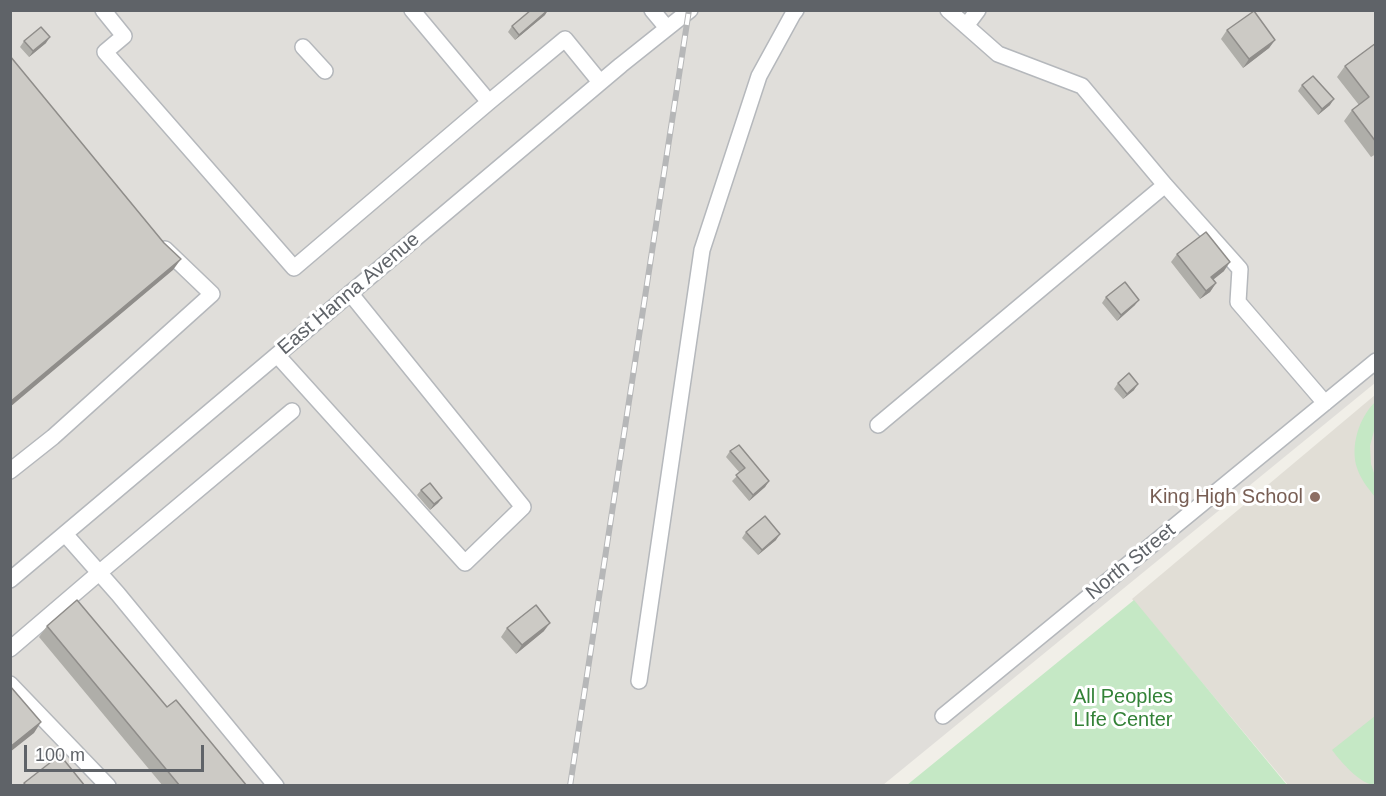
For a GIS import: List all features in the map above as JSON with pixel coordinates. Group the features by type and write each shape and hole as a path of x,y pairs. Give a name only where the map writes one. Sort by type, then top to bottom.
{"street":[{"path":"103,10 124,36 105,52 294,268 565,39 600,82"},
{"path":"412,10 489,102"},
{"path":"652,10 667,28"},
{"name":"East Hanna Avenue","path":"10,580 600,82 690,10"},
{"path":"639,681 702,250 759,76 796,10"},
{"path":"948,10 998,54 1082,86 1165,185 1240,269 1238,302 1325,403"},
{"path":"966,26 978,10"},
{"path":"303,46 325,71"},
{"path":"878,424 1165,185"},
{"path":"10,471 53,437 212,294 156,239"},
{"path":"277,355 465,563 523,507 350,294"},
{"name":"North Street","path":"943,716 1376,361"},
{"path":"10,650 292,411"},
{"path":"65,534 100,572 276,786"},
{"path":"10,684 108,786"}],"shaded area":[{"path":"10,11 1375,11 1375,383 883,785 11,785"},
{"name":"King High School","path":"1375,395 1375,785 1288,785 1132,599"}],"green space":[{"path":"1375,402 1375,427 1370,446 1371,464 1375,476 1375,497 1359,472 1355,460 1355,442 1364,416"},
{"name":"All Peoples LIfe Center","path":"1134,600 1287,785 907,785"},
{"path":"1375,716 1375,785 1358,777 1332,750"}],"building":[{"path":"531,10 548,10 519,35 512,26"},
{"path":"1254,11 1275,40 1249,59 1227,30"},
{"path":"41,27 50,37 33,51 24,41"},
{"path":"1376,43 1376,142 1352,110 1369,97 1345,66"},
{"path":"10,56 164,243 181,259 10,402"},
{"path":"1313,76 1334,99 1322,109 1302,85"},
{"path":"1206,232 1230,262 1211,277 1216,283 1206,291 1177,254"},
{"path":"1125,282 1139,300 1121,315 1106,297"},
{"path":"1129,373 1138,384 1127,394 1118,383"},
{"path":"739,445 769,481 753,495 736,475 745,468 730,451"},
{"path":"430,483 442,498 434,504 421,490"},
{"path":"765,516 780,534 762,550 746,532"},
{"path":"77,600 167,707 176,700 247,786 180,786 47,626"},
{"path":"536,605 550,623 522,645 507,628"},
{"path":"10,686 41,722 10,747"},
{"path":"60,755 85,786 26,786 24,783"}],"railway":[{"path":"570,786 689,10"}],"place":[{"name":"King High School","path":"1315,497"}]}
